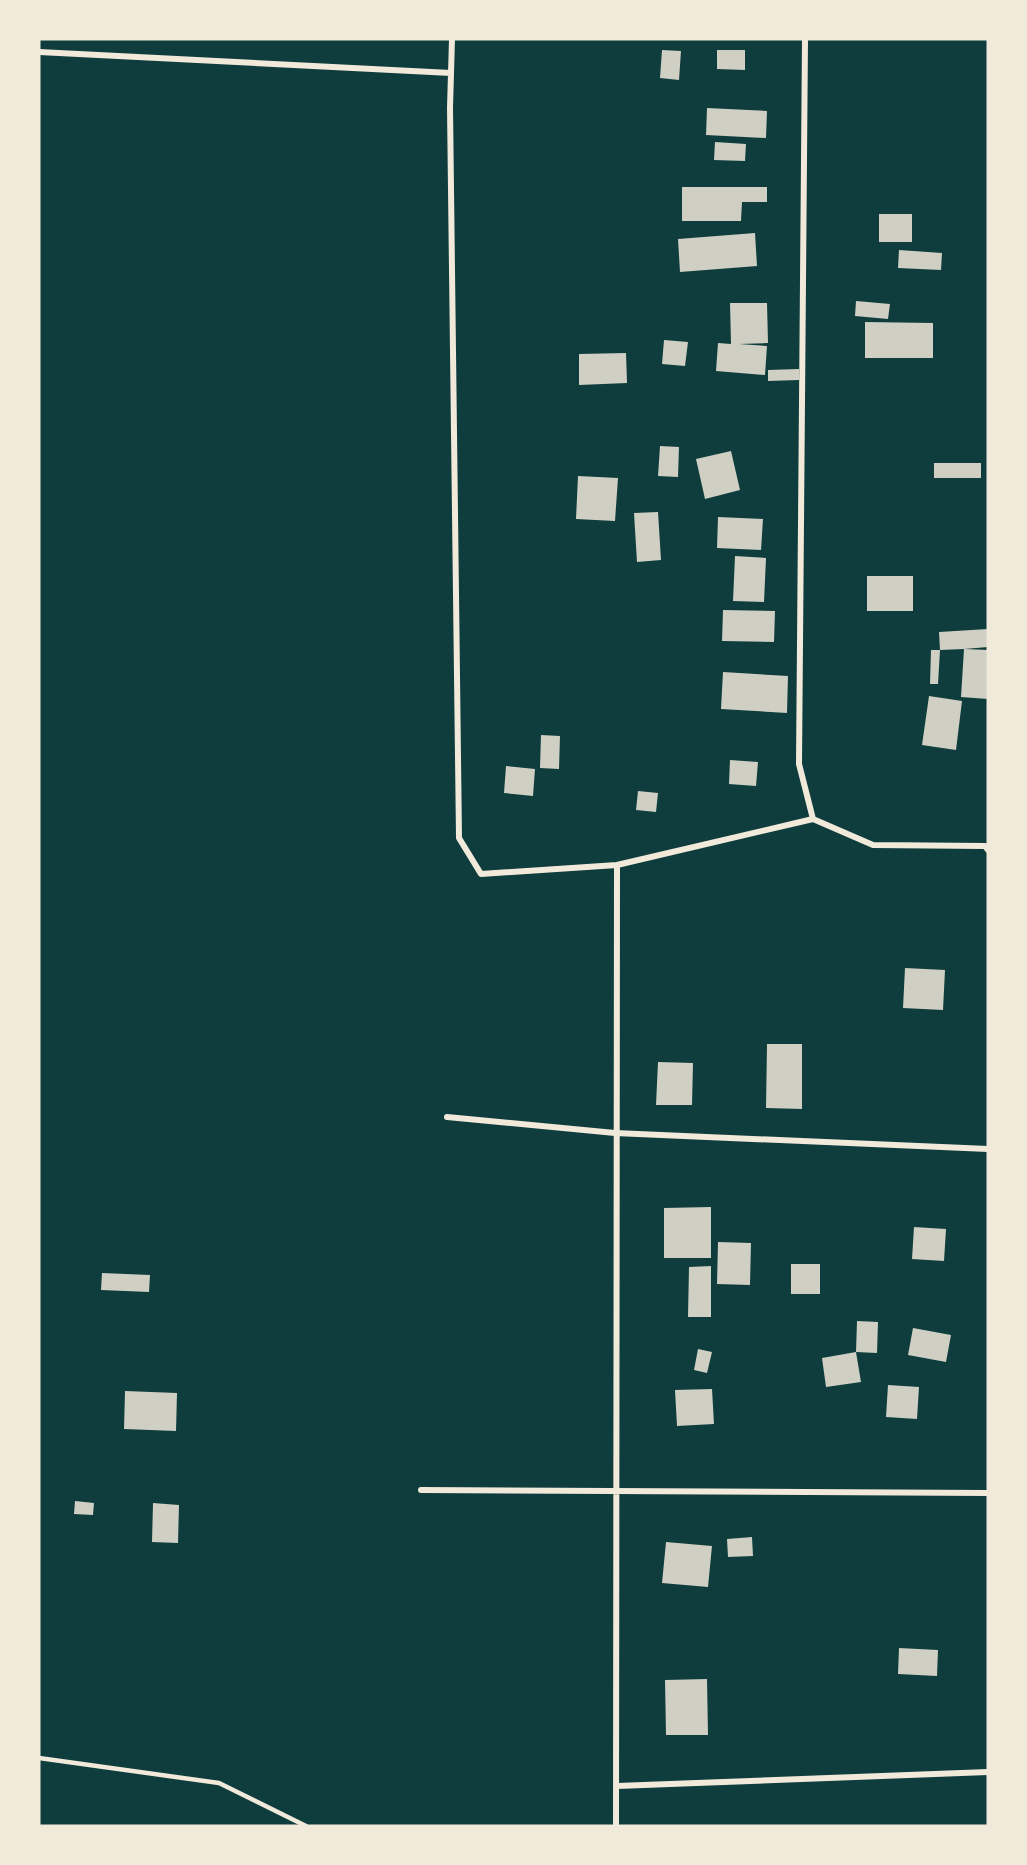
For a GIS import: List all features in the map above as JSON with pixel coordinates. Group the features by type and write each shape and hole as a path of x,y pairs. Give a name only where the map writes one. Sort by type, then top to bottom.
{"street":[{"path":"452,39 459,838 481,874 617,865 813,819 873,845 986,846 988,850"},
{"path":"805,39 799,764 813,819"},
{"path":"39,52 451,73"},
{"path":"616,1826 617,865"},
{"path":"447,1117 615,1133 988,1149"},
{"path":"421,1490 988,1493"},
{"path":"617,1786 988,1772"}],"lane":[{"path":"39,1758 219,1783 306,1826"}],"building":[{"path":"662,50 681,51 679,80 660,78"},
{"path":"717,50 745,50 745,70 717,69"},
{"path":"707,108 767,111 766,138 706,135"},
{"path":"715,142 746,144 745,161 714,160"},
{"path":"682,187 767,187 767,202 742,202 741,221 682,221"},
{"path":"879,214 912,214 912,242 879,242"},
{"path":"755,233 757,266 680,272 678,239"},
{"path":"899,250 942,253 941,270 898,268"},
{"path":"856,301 890,304 888,319 855,316"},
{"path":"730,303 767,303 768,343 739,344 767,346 765,375 716,371 718,343 731,344"},
{"path":"865,322 933,323 933,358 865,358"},
{"path":"664,340 688,342 685,366 662,364"},
{"path":"626,353 627,383 579,385 579,354"},
{"path":"799,369 799,380 768,381 768,370"},
{"path":"660,446 679,447 678,477 658,476"},
{"path":"731,451 740,490 705,499 696,459"},
{"path":"934,463 981,463 981,478 934,478"},
{"path":"578,476 618,478 615,521 576,519"},
{"path":"658,512 661,560 637,562 634,513"},
{"path":"718,517 763,519 761,550 717,548"},
{"path":"735,556 766,558 764,602 733,601"},
{"path":"867,576 913,576 913,611 867,611"},
{"path":"723,610 775,611 774,642 722,641"},
{"path":"988,629 988,647 940,650 939,632"},
{"path":"964,649 988,650 988,699 961,697"},
{"path":"931,650 940,650 938,684 930,684"},
{"path":"723,672 788,676 787,713 721,709"},
{"path":"929,696 962,701 956,750 922,745"},
{"path":"541,735 560,736 559,769 540,768"},
{"path":"730,760 758,762 756,786 729,784"},
{"path":"506,766 535,769 533,796 504,793"},
{"path":"638,791 658,793 656,812 636,810"},
{"path":"905,968 945,970 943,1010 903,1008"},
{"path":"767,1044 802,1044 802,1109 766,1108"},
{"path":"658,1062 693,1063 692,1105 656,1105"},
{"path":"711,1207 711,1258 664,1258 664,1208"},
{"path":"914,1227 946,1229 944,1261 912,1259"},
{"path":"718,1242 751,1243 750,1285 717,1284"},
{"path":"791,1264 820,1264 820,1294 791,1294"},
{"path":"711,1266 711,1317 688,1317 689,1267"},
{"path":"102,1273 150,1275 149,1292 101,1290"},
{"path":"857,1321 878,1322 877,1353 856,1352"},
{"path":"913,1328 951,1335 946,1362 908,1355"},
{"path":"698,1349 712,1352 707,1373 694,1370"},
{"path":"856,1352 861,1382 826,1387 822,1358"},
{"path":"888,1385 919,1387 917,1419 886,1417"},
{"path":"712,1389 714,1424 677,1426 675,1390"},
{"path":"125,1391 177,1393 176,1431 124,1429"},
{"path":"75,1501 94,1503 93,1515 74,1514"},
{"path":"153,1503 179,1505 178,1543 152,1542"},
{"path":"752,1537 753,1556 728,1557 727,1539"},
{"path":"666,1542 712,1546 708,1587 662,1583"},
{"path":"899,1648 938,1650 937,1676 898,1674"},
{"path":"707,1679 708,1735 666,1735 665,1680"}]}
